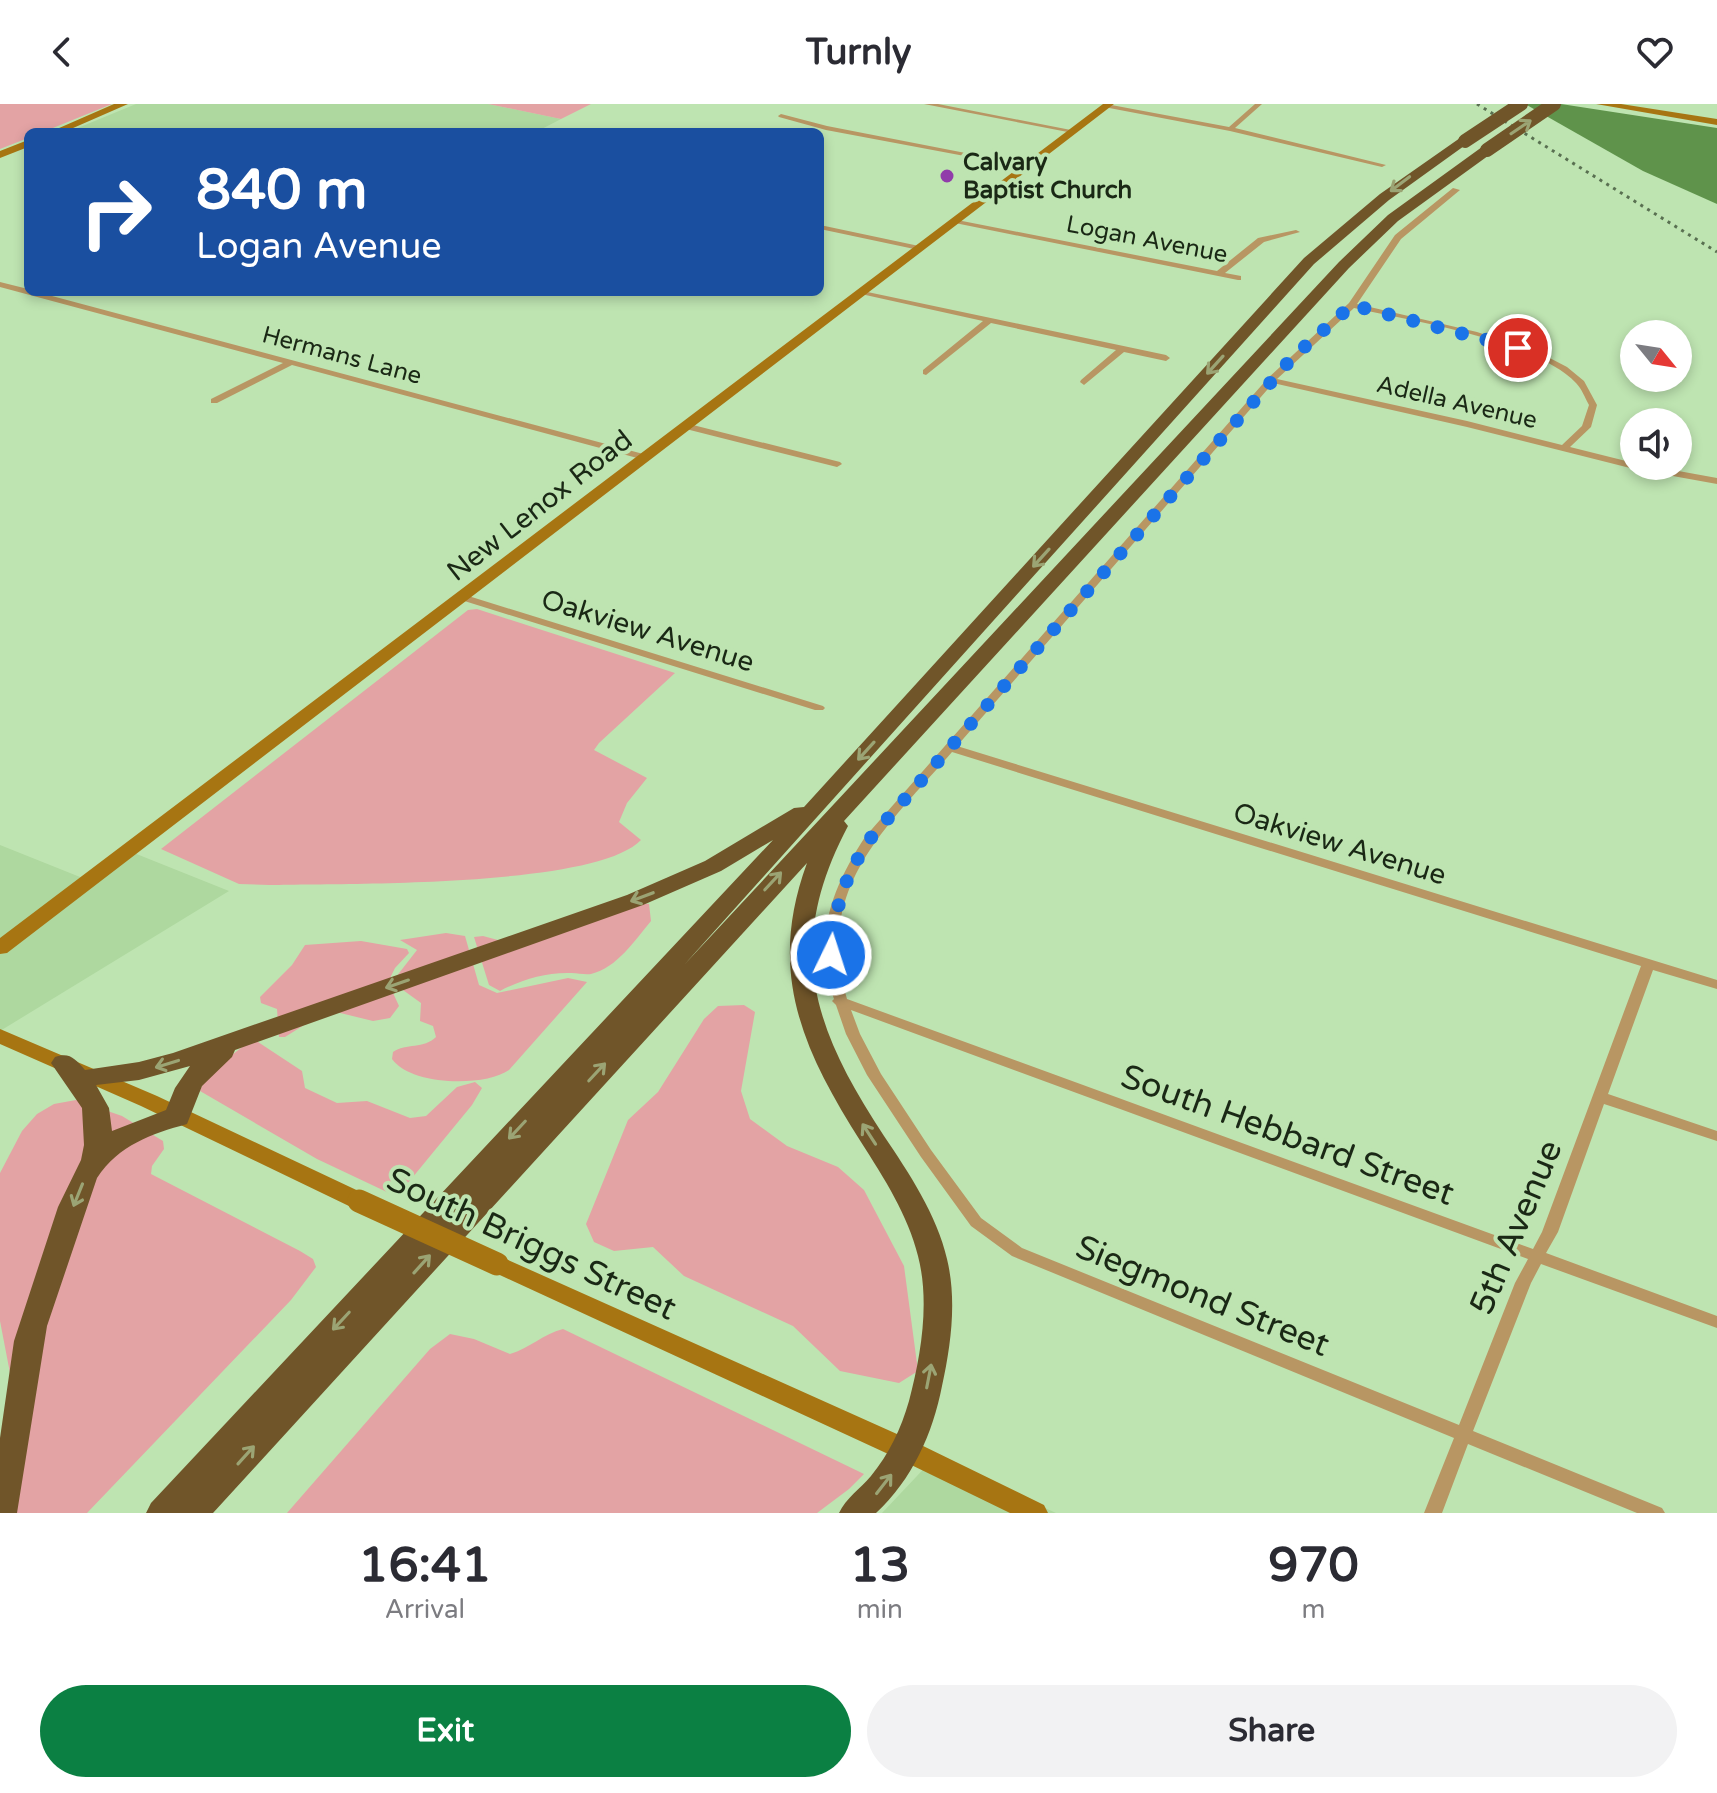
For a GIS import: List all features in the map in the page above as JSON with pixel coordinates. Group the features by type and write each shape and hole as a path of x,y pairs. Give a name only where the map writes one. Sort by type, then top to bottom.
{"highway":[{"path":"162,1513 817,806 1309,261 1355,217 1409,177 1521,104"},
{"path":"193,1513 1344,265 1393,218 1554,104"},
{"path":"855,1513 880,1491 908,1451 924,1403 938,1329 937,1282 929,1244 908,1193 842,1091 821,1050 807,1011 799,971 800,924 809,881 818,858 868,778"},
{"path":"94,1076 159,1067 689,878 817,806"},
{"path":"94,1161 124,1137 153,1122 178,1117 182,1095 198,1072 237,1041"},
{"path":"1,1513 13,1468 26,1358 33,1326 70,1214 94,1161 101,1134 100,1116 81,1082 64,1063"}],"street":[{"path":"65,128 123,104"},
{"path":"927,104 1073,131"},
{"path":"1230,129 1259,104"},
{"path":"1108,105 1230,129 1382,165"},
{"name":"New Lenox Road","path":"0,948 1108,105"},
{"path":"1608,105 1717,122"},
{"path":"781,116 826,128 1028,166"},
{"path":"0,155 24,145"},
{"name":"Siegmond Street","path":"1456,190 1398,237 1352,305 1271,380 869,840 847,875 834,912 831,955 839,1001 853,1041 976,1222 998,1241 1017,1252 1656,1513"},
{"name":"Logan Avenue","path":"955,221 1238,278"},
{"path":"824,228 919,248"},
{"path":"1219,274 1261,240 1296,232"},
{"name":"Hermans Lane","path":"0,284 24,291"},
{"path":"861,292 1166,358"},
{"name":"Hermans Lane","path":"43,296 644,457"},
{"path":"1352,305 1449,328 1518,348 1556,363 1580,382 1593,405 1586,427 1565,447"},
{"path":"926,372 989,320"},
{"path":"1084,382 1122,349"},
{"path":"214,401 292,362"},
{"name":"Adella Avenue","path":"1271,380 1620,462"},
{"path":"685,426 837,464"},
{"name":"Adella Avenue","path":"1692,476 1717,481"},
{"name":"Oakview Avenue","path":"462,597 819,708"},
{"name":"Oakview Avenue","path":"949,747 1717,985"},
{"name":"5th Avenue","path":"1433,1513 1523,1283 1537,1258 1649,963"},
{"name":"South Hebbard Street","path":"839,1001 1717,1322"},
{"name":"South Briggs Street","path":"0,1036 94,1076 359,1201 908,1451 1035,1513"},
{"path":"1600,1097 1717,1136"}],"shaded area":[{"path":"0,104 112,104 53,128 24,128 24,140 0,149"},
{"path":"136,104 488,104 561,119 544,128 78,128"},
{"path":"488,104 591,104 561,119"},
{"path":"1525,104 1561,104 1717,128 1717,204 1643,171"},
{"path":"477,609 675,673 594,750 647,778 627,803 619,822 641,840 615,856 574,867 523,875 407,883 239,884 161,849 468,610"},
{"path":"0,845 85,879 124,849 229,891 0,1031"},
{"path":"631,902 649,904 651,921 609,966 591,974 562,973 535,977 500,991 489,985 474,937 483,936 516,945"},
{"path":"446,933 465,936 479,985 497,993 568,978 587,982 509,1070 498,1076 466,1081 431,1079 401,1068 392,1059 393,1052 398,1049 426,1043 436,1037 433,1026 420,1021 421,1003 396,985 396,977 417,950 400,940"},
{"path":"361,941 407,949 409,953 395,968 388,982 399,1006 390,1018 373,1021 328,1010 285,1037 279,1037 277,1009 261,1003 260,997 292,965 305,945"},
{"path":"744,1005 755,1012 741,1091 750,1119 787,1146 838,1167 864,1190 904,1266 918,1371 899,1383 840,1371 793,1326 684,1276 653,1247 614,1251 594,1242 586,1224 628,1120 658,1092 704,1019 718,1006"},
{"path":"250,1041 258,1042 302,1071 305,1088 337,1103 367,1101 410,1118 426,1116 457,1087 475,1082 482,1088 472,1105 403,1189 389,1193 317,1159 200,1091 206,1075"},
{"path":"76,1100 122,1116 163,1141 164,1149 152,1166 151,1174 300,1251 313,1259 316,1267 291,1300 87,1513 2,1513 10,1373 0,1321 0,1173 22,1131 37,1114 54,1104"},
{"path":"563,1329 864,1474 817,1513 287,1513 430,1349 450,1334 474,1339 510,1354"},
{"path":"934,1458 1056,1513 882,1513"}],"railway":[{"path":"1477,104 1717,252"}],"place":[{"name":"Calvary Baptist Church","path":"947,176"}],"route":[{"path":"831,955 834,912 847,875 869,840 1292,358 1352,305 1518,348"}]}
